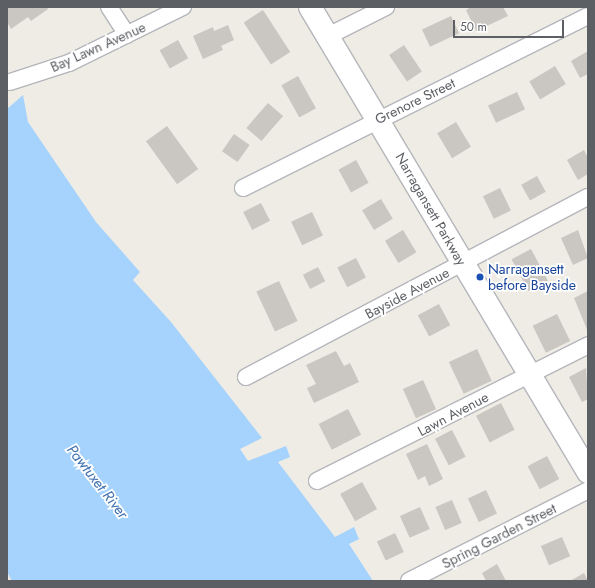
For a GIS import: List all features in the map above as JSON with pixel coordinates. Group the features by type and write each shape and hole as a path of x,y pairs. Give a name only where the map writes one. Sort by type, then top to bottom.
{"street":[{"path":"109,7 127,35"},
{"name":"Bay Lawn Avenue","path":"10,82 69,63 183,7"},
{"name":"Narragansett Parkway","path":"310,7 379,119 588,472"},
{"path":"328,36 386,7"},
{"name":"Grenore Street","path":"243,188 588,16"},
{"name":"Bayside Avenue","path":"246,376 588,197"},
{"name":"Lawn Avenue","path":"317,481 588,345"},
{"name":"Spring Garden Street","path":"409,581 588,490"}],"water":[{"name":"Pawtuxet River","path":"23,95 28,122 96,222 140,272 133,280 171,322 262,438 240,449 248,461 286,446 290,457 278,462 335,537 354,527 359,539 349,544 373,581 12,581 7,572 7,109"}],"building":[{"path":"7,7 47,7 48,9 31,21 28,17 11,29 7,22"},
{"path":"471,7 503,7 508,16 476,31 466,10"},
{"path":"263,10 290,52 271,64 244,23"},
{"path":"451,16 459,33 430,47 422,30"},
{"path":"228,25 234,40 221,46 223,50 203,59 193,36 213,27 214,31"},
{"path":"178,40 188,58 170,69 160,50"},
{"path":"404,45 422,72 407,82 389,55"},
{"path":"588,51 588,74 580,78 571,61"},
{"path":"555,66 566,84 540,99 529,81"},
{"path":"298,76 316,108 299,118 281,85"},
{"path":"517,92 525,109 496,123 488,106"},
{"path":"268,103 283,116 261,141 246,128"},
{"path":"456,122 471,147 452,158 437,133"},
{"path":"167,126 198,169 177,184 146,141"},
{"path":"234,134 250,145 238,162 222,151"},
{"path":"584,150 588,158 588,174 578,180 567,160"},
{"path":"356,160 369,183 351,192 339,170"},
{"path":"537,176 546,192 530,200 521,185"},
{"path":"500,188 511,210 494,219 483,196"},
{"path":"381,199 393,219 374,230 362,210"},
{"path":"261,203 270,221 252,230 243,212"},
{"path":"312,212 323,236 302,245 291,222"},
{"path":"403,230 416,252 398,263 385,241"},
{"path":"578,230 588,258 573,265 561,238"},
{"path":"531,249 548,281 528,291 512,259"},
{"path":"356,258 366,278 347,287 337,268"},
{"path":"318,267 325,281 310,289 303,275"},
{"path":"279,281 298,321 275,331 256,292"},
{"path":"588,291 588,332 574,298"},
{"path":"439,304 450,325 429,336 418,315"},
{"path":"557,314 570,341 546,353 533,326"},
{"path":"477,349 492,381 464,394 449,362"},
{"path":"336,351 344,366 350,363 359,382 314,403 307,388 316,384 306,365"},
{"path":"586,368 588,399 582,402 569,377"},
{"path":"423,380 436,409 416,418 403,389"},
{"path":"501,403 515,430 490,442 476,416"},
{"path":"348,409 361,435 332,450 319,424"},
{"path":"452,430 466,457 449,465 435,439"},
{"path":"427,444 443,479 429,486 425,476 418,480 406,454"},
{"path":"547,456 559,479 540,489 528,466"},
{"path":"362,482 377,509 355,521 340,494"},
{"path":"486,490 497,514 479,522 468,498"},
{"path":"452,500 462,523 445,530 435,507"},
{"path":"420,507 430,529 410,538 400,516"},
{"path":"395,533 404,552 386,560 377,541"},
{"path":"562,537 570,556 549,565 541,546"},
{"path":"497,564 506,581 486,581 482,573"},
{"path":"584,573 588,581 570,581"}],"place":[{"name":"Narragansett before Bayside","path":"480,277"}]}
